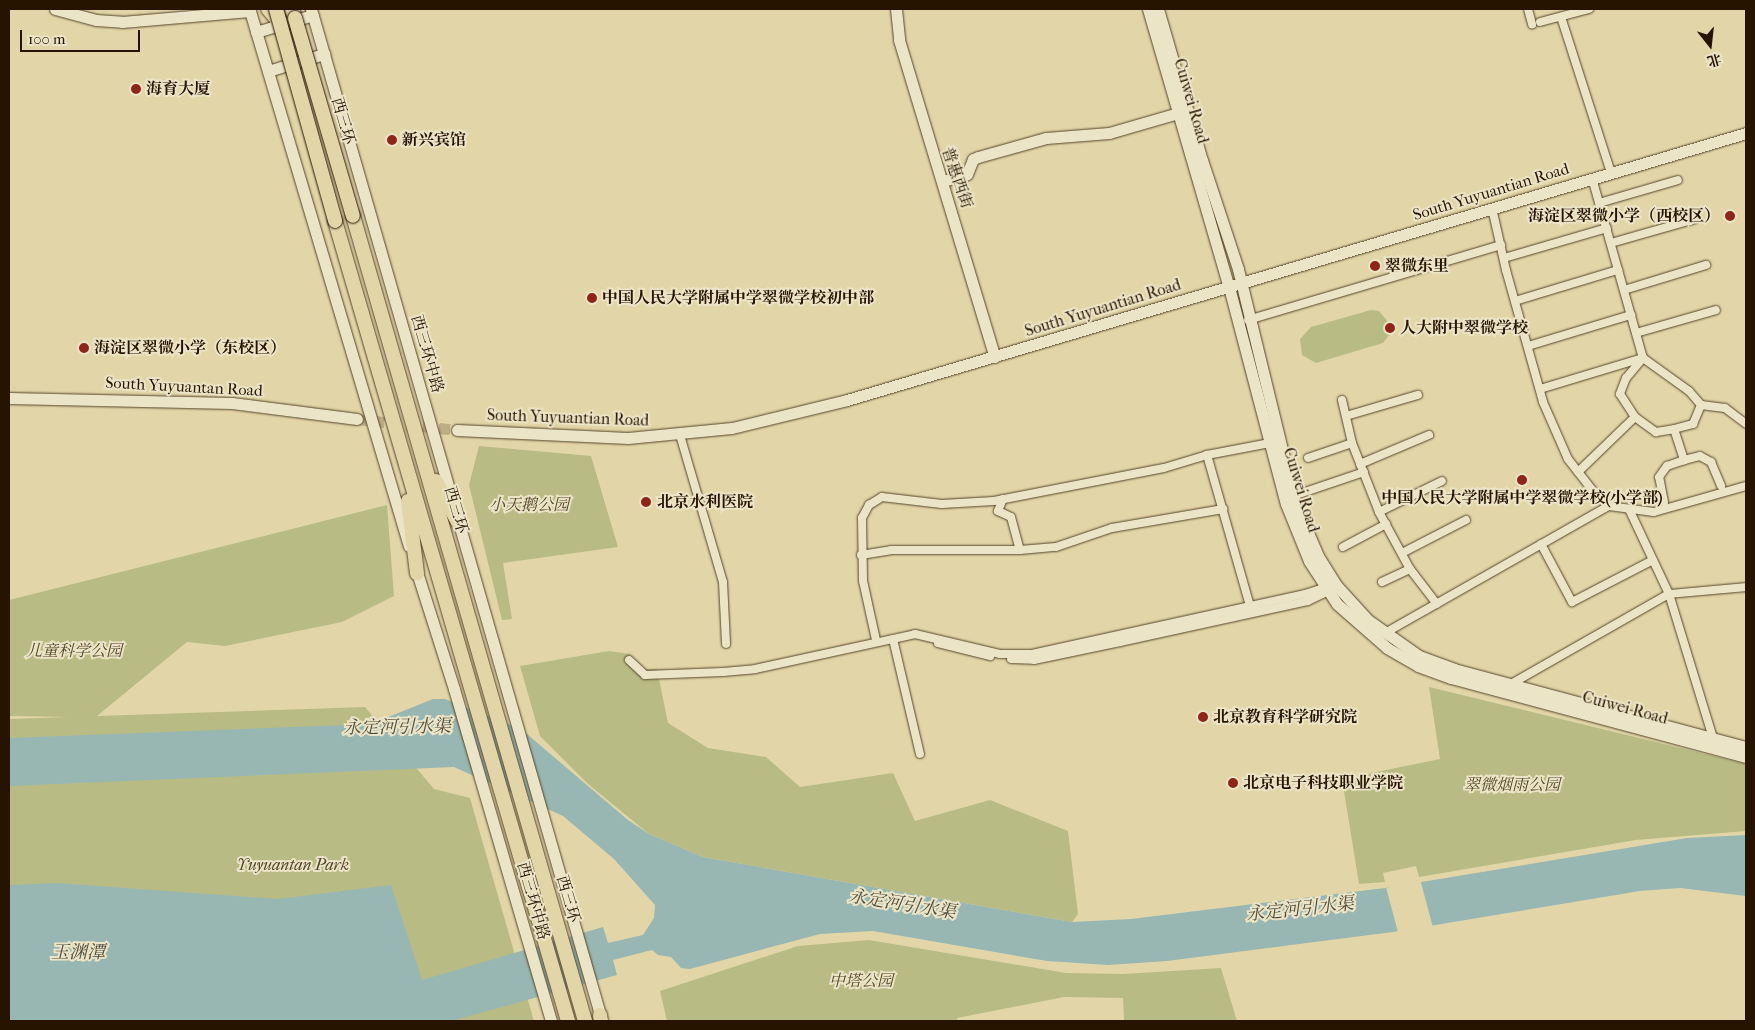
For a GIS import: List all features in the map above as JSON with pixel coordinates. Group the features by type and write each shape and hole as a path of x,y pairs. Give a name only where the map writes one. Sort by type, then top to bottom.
{"highway":[{"path":"268,9 280,23"},
{"name":"西三环","path":"276,9 403,461 505,800 568,1021"},
{"name":"西三环","path":"295,12 585,1021"},
{"path":"423,458 459,524"},
{"path":"403,461 417,574"}],"street":[{"path":"55,9 96,20 122,22 254,10"},
{"path":"229,9 254,10"},
{"name":"普惠西街","path":"896,9 899,40 933,159 943,181 994,357"},
{"name":"Cuiwei Road","path":"1148,9 1178,113 1248,320 1293,496 1330,588 1385,633 1419,656 1512,684 1746,746"},
{"name":"Cuiwei Road","path":"1158,9 1235,286 1270,443 1295,533 1330,588 1360,626 1386,648 1418,666 1451,678 1746,757"},
{"path":"1528,9 1536,23 1589,9"},
{"path":"254,10 256,32 417,574"},
{"path":"256,32 312,12"},
{"name":"西三环中路","path":"312,12 601,1019"},
{"path":"1561,17 1611,173"},
{"path":"268,71 324,54"},
{"path":"943,181 967,174 973,159 978,157 1046,138 1109,133 1178,113"},
{"name":"South Yuyuantian Road","path":"457,430 628,438 680,435 732,428 847,400 1746,133"},
{"path":"1592,178 1643,358 1689,391 1701,405 1725,408 1746,424"},
{"path":"1599,203 1678,180"},
{"path":"1492,208 1515,301 1540,389 1568,460 1609,506"},
{"path":"1611,243 1695,219"},
{"path":"1504,258 1606,228"},
{"path":"1248,320 1501,245"},
{"path":"1624,290 1706,265"},
{"path":"1515,301 1618,270"},
{"path":"1636,333 1716,310"},
{"path":"1528,346 1631,315"},
{"path":"1540,389 1643,358"},
{"path":"1643,358 1626,378 1620,394 1635,417 1656,432 1674,429 1693,424 1701,405"},
{"path":"1346,416 1418,395"},
{"name":"South Yuyuantan Road","path":"9,398 232,404 357,419"},
{"path":"1342,400 1352,442 1379,512 1410,569 1436,604"},
{"path":"1578,472 1635,417"},
{"path":"1674,429 1684,460"},
{"path":"680,435 723,582 726,644"},
{"path":"1360,464 1429,435"},
{"path":"1308,458 1352,442"},
{"path":"876,640 861,555 862,518 870,505 882,497 942,504 1003,499 1164,468 1207,455 1270,443"},
{"path":"1207,455 1251,610"},
{"path":"1664,502 1659,476 1667,466 1684,460 1700,456 1711,462 1721,486"},
{"path":"1293,496 1364,472"},
{"path":"1379,512 1442,481"},
{"path":"1385,633 1609,506 1654,512 1746,486"},
{"path":"1003,499 998,511 1011,518 1020,550"},
{"path":"861,555 891,550 1020,550 1056,547 1112,528 1223,509"},
{"path":"1629,509 1669,594 1713,738"},
{"path":"1402,553 1466,520"},
{"path":"1343,547 1386,524"},
{"path":"1541,544 1572,602 1653,560"},
{"path":"1382,582 1410,569"},
{"name":"西三环中路","path":"417,574 454,689 550,1021"},
{"path":"1512,684 1669,594 1746,587"},
{"path":"630,660 644,675 724,672 755,669 876,640 906,637 915,634 956,641 1000,654 1032,654 1251,610 1330,588"},
{"path":"893,638 920,754"}],"green space":[{"path":"1371,310 1379,311 1390,324 1390,334 1383,343 1316,363 1302,355 1300,339 1311,327"},
{"name":"小天鹅公园","path":"479,446 591,456 618,547 503,563 512,619 502,620 469,485"},
{"name":"Yuyuantan Park","path":"387,505 394,596 342,622 225,646 187,642 97,716 365,707 434,789 470,798 534,1021 9,1021 9,719 68,717 9,716 9,600"},
{"path":"609,651 630,654 641,669 657,669 668,723 708,748 766,757 800,787 893,773 915,821 990,800 1068,831 1078,914 1072,922 703,857 649,834 588,784 540,736 520,666"},
{"name":"翠微烟雨公园","path":"1429,687 1746,764 1746,831 1636,840 1419,877 1416,866 1383,873 1385,882 1359,884 1342,779 1440,759"},
{"name":"中塔公园","path":"869,940 1066,973 1123,974 1221,968 1237,1021 1124,1021 1123,998 1064,997 957,1018 957,1021 667,1021 660,991 798,946"}],"water":[{"path":"433,699 445,699 521,729 628,820 649,834 703,857 1072,922 1131,919 1385,888 1687,838 1746,835 1746,896 1680,888 1640,891 1393,932 1167,961 1108,965 1047,961 873,931 820,934 690,969 681,968 671,957 658,955 652,950 613,960 617,975 451,1021 9,1021 9,885 57,883 278,899 391,885 422,980 603,927 608,943 643,935 654,918 655,905 614,859 563,816 454,767 9,786 9,738 371,724"}],"pier":[{"path":"1420,879 1433,927 1399,936 1386,888"}],"tunnel":[{"path":"357,419 457,430"}],"place":[{"name":"海育大厦","path":"136,89"},
{"name":"新兴宾馆","path":"392,140"},
{"name":"海淀区翠微小学（西校区）","path":"1730,216"},
{"name":"翠微东里","path":"1375,266"},
{"name":"中国人民大学附属中学翠微学校初中部","path":"592,298"},
{"name":"人大附中翠微学校","path":"1390,328"},
{"name":"海淀区翠微小学（东校区）","path":"84,348"},
{"name":"中国人民大学附属中学翠微学校(小学部)","path":"1522,480"},
{"name":"北京水利医院","path":"646,502"},
{"name":"北京教育科学研究院","path":"1203,717"},
{"name":"北京电子科技职业学院","path":"1233,783"}],"park label":[{"name":"儿童科学公园","path":"74,651"}],"water label":[{"name":"永定河引水渠","path":"397,728"},
{"name":"永定河引水渠","path":"902,905"},
{"name":"永定河引水渠","path":"1300,910"},
{"name":"玉渊潭","path":"78,953"}]}
